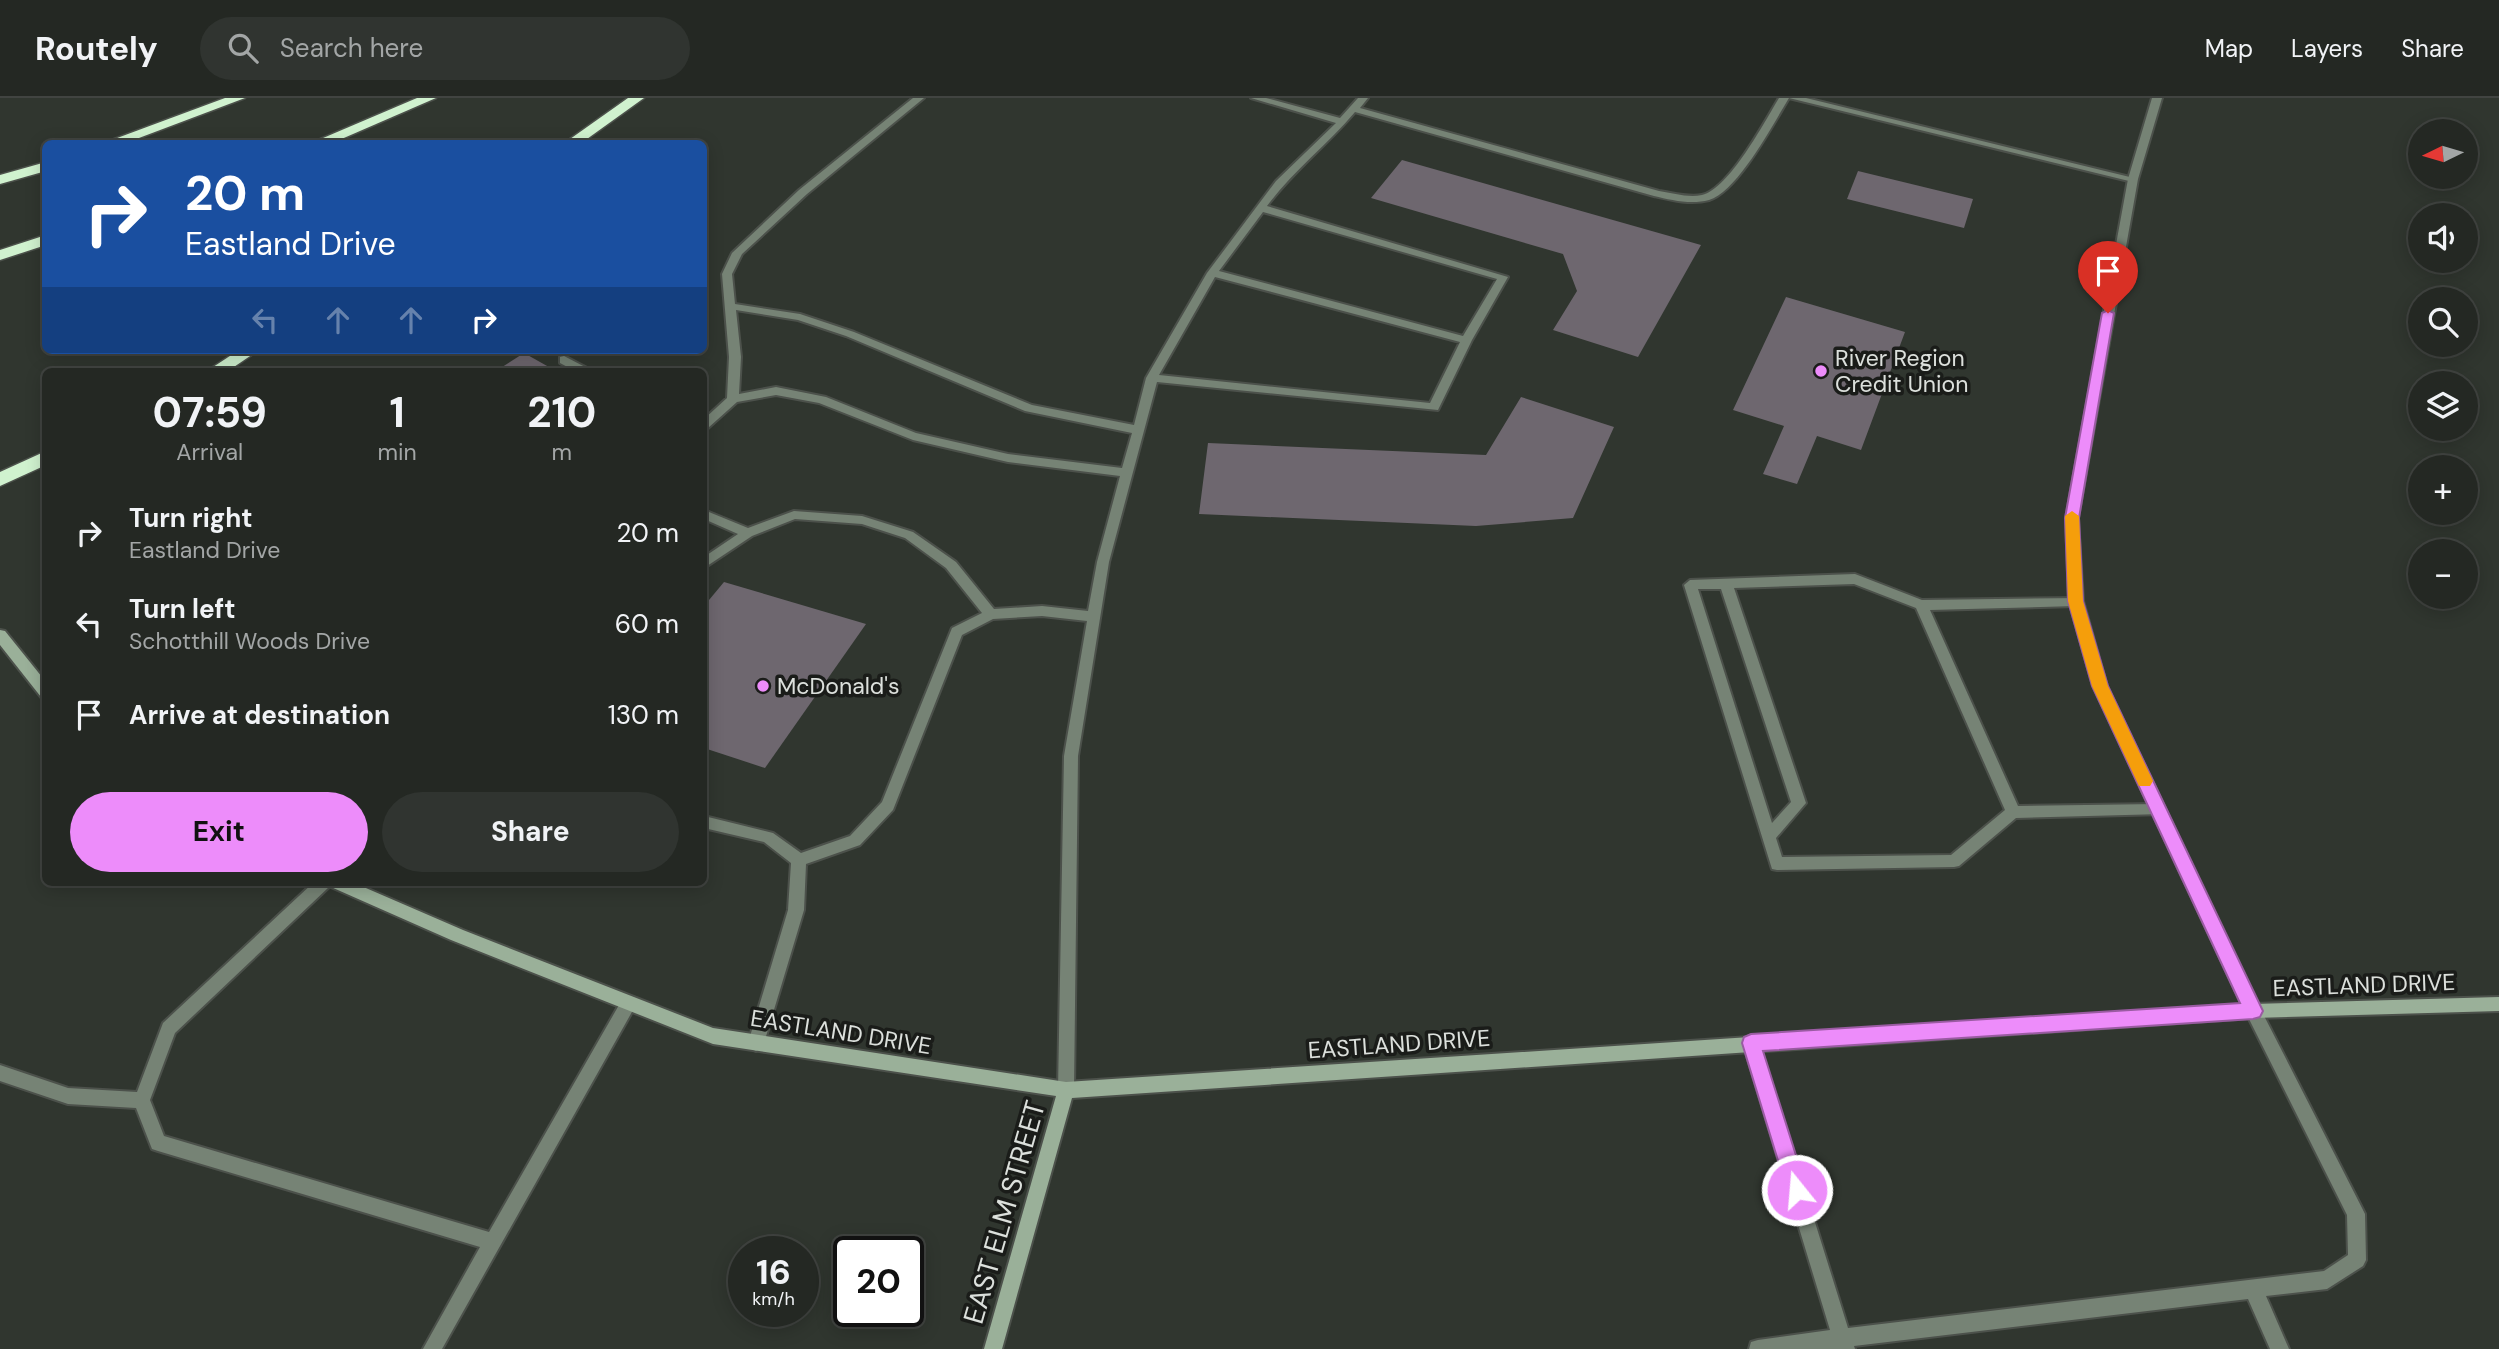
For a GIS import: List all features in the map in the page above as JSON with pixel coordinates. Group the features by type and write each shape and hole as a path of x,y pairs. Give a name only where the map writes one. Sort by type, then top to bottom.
{"highway":[{"path":"119,140 238,98"},
{"path":"326,140 429,98"},
{"path":"576,140 637,98"},
{"path":"0,180 42,167"},
{"path":"0,255 42,241"},
{"path":"220,368 244,354"},
{"path":"0,480 42,459"}],"main road":[{"path":"0,635 42,688"},
{"name":"EASTLAND DRIVE","path":"344,886 457,935 713,1036 1066,1090 2253,1011 2499,1004"},
{"name":"EAST ELM STREET","path":"993,1349 1066,1090"}],"street":[{"path":"733,399 735,357 727,274 737,253 803,192 919,98"},
{"path":"1256,98 1342,122"},
{"path":"1066,1090 1071,756 1103,562 1152,378 1212,273 1279,183 1363,98"},
{"path":"1354,109 1658,194 1685,198 1711,196 1730,180 1784,98"},
{"path":"1794,98 2133,179"},
{"path":"1758,1349 1844,1343 2327,1280 2357,1260 2356,1214 2253,1011 2100,686 2076,601 2072,518 2133,179 2157,98"},
{"path":"1152,378 1434,407 1466,341 1503,277 1261,208"},
{"path":"1212,273 1466,341"},
{"path":"729,306 813,321 1029,408 1138,430"},
{"path":"564,360 578,368"},
{"path":"707,422 733,399 776,391 822,400 913,436 1008,458 1127,473"},
{"path":"707,515 748,533"},
{"path":"707,560 748,533 794,516 862,520 909,535 951,565 990,614"},
{"path":"2076,601 1921,605 1855,579 1690,585 1777,864 1954,861 2013,812 2158,810"},
{"path":"1727,583 1799,803 1769,836"},
{"path":"1921,605 2013,812"},
{"path":"799,860 855,841 888,806 957,632 990,614 1042,611 1094,617"},
{"path":"707,822 768,837 799,860"},
{"path":"756,1042 796,910 799,860"},
{"path":"320,886 169,1028 142,1100 158,1143 493,1241"},
{"path":"432,1349 629,1003"},
{"path":"1751,1043 1844,1343"},
{"path":"0,1073 68,1096 142,1100"},
{"path":"2253,1288 2280,1349"}],"building":[{"path":"1402,160 1701,245 1638,357 1553,330 1577,291 1563,254 1371,198"},
{"path":"1858,171 1973,199 1964,228 1847,199"},
{"name":"River Region Credit Union","path":"1786,297 1905,332 1861,450 1817,436 1797,484 1763,474 1784,426 1733,410"},
{"path":"526,354 551,368 501,368"},
{"path":"1521,397 1614,427 1573,518 1476,526 1199,514 1208,443 1486,455"},
{"name":"McDonald's","path":"724,582 866,624 765,768 707,749 707,602"}],"slow traffic":[{"path":"2072,516 2076,601 2100,686 2145,781"}],"place":[{"name":"River Region Credit Union","path":"1821,371"},
{"name":"McDonald's","path":"763,686"}],"route":[{"path":"1797,1190 1751,1043 2253,1011 2100,686 2076,601 2072,518 2108,313"}]}
